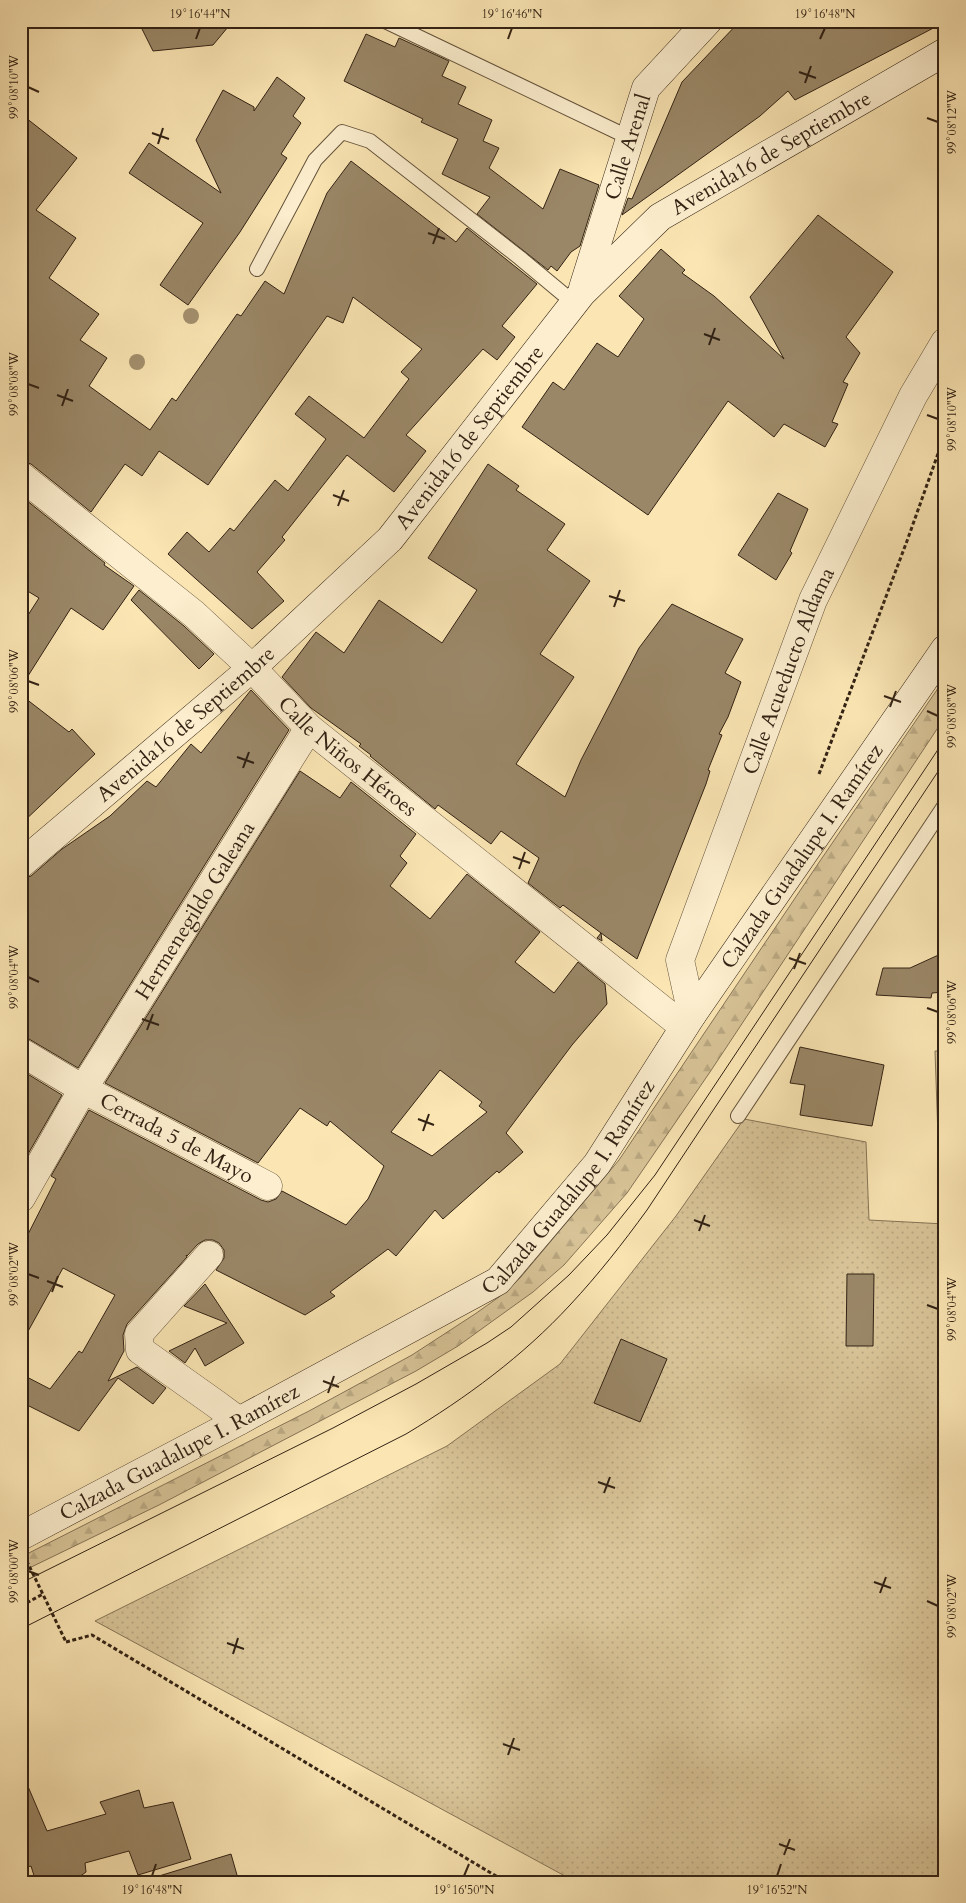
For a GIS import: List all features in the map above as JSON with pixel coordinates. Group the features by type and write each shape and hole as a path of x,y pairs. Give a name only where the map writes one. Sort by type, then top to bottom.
{"street":[{"name":"Calle Arenal","path":"578,298 646,88 708,21"},
{"name":"Avenida16 de Septiembre","path":"21,864 252,668 390,539 578,298 660,217 945,52"},
{"name":"Calle Acueducto Aldama","path":"688,1021 680,960 813,600 913,396 945,342"},
{"name":"Calle Niños Héroes","path":"21,476 194,614 252,668 309,728 688,1021"},
{"name":"Calzada Guadalupe I. Ramírez","path":"21,1536 498,1281 597,1164 688,1021 945,649"},
{"name":"Hermenegildo Galeana","path":"21,1198 83,1089 309,728"},
{"name":"Cerrada 5 de Mayo","path":"21,1052 83,1089 268,1186"},
{"path":"209,1255 139,1334 140,1350 239,1421"}],"lane":[{"path":"385,21 630,138"},
{"path":"256,269 316,160 342,132 370,141 520,258 578,298"},
{"path":"738,1116 945,805"}],"path":[{"path":"818,777 907,541 945,434"},
{"path":"21,1549 66,1642 92,1635 506,1882"},
{"path":"21,1606 43,1594"}],"green space":[{"path":"945,678 945,717 710,1072 627,1193 564,1265 533,1292 458,1346 416,1371 159,1505 21,1572 21,1557 309,1411 412,1355 499,1297 520,1278 619,1160"},
{"path":"935,1051 945,1051 945,1166 939,1166"},
{"path":"744,1119 866,1142 869,1220 945,1224 945,1882 576,1882 95,1621 447,1446 560,1364 676,1216"}],"building":[{"path":"138,21 233,21 213,45 153,51"},
{"path":"740,21 945,22 795,100 788,91 760,116 622,215 628,198 632,199 682,82"},
{"path":"366,34 395,47 399,38 449,61 442,76 466,87 458,104 492,120 483,141 499,148 489,168 543,209 560,169 599,185 580,246 571,252 557,271 551,266 548,270 477,214 490,197 442,174 458,139 421,122 423,119 344,81"},
{"path":"277,77 305,98 293,116 301,123 281,154 287,158 240,232 188,305 160,285 203,223 129,173 149,143 221,193 196,140 223,90 254,107 254,111"},
{"path":"21,114 77,158 36,210 76,238 49,278 99,314 80,340 107,358 89,386 150,430 172,398 176,401 237,314 241,316 265,281 284,294 327,193 351,161 456,242 467,228 537,284 502,326 515,337 497,360 483,349 406,435 426,451 394,492 347,455 282,537 285,540 257,572 284,601 252,629 168,554 187,532 209,552 230,528 234,531 275,480 288,491 326,439 295,414 309,396 364,438 409,379 401,372 422,349 353,297 343,323 327,316 208,485 159,451 142,476 125,464 91,512 31,464 21,461"},
{"path":"818,215 893,272 846,337 860,353 843,382 848,384 832,422 838,424 825,447 784,424 774,437 728,401 648,515 522,427 553,382 564,390 597,343 618,357 644,319 619,296 661,249 685,270 682,273 714,296 784,359 750,297"},
{"path":"488,464 519,486 516,490 565,524 547,550 590,581 540,654 574,677 516,764 565,797 581,760 639,648 672,604 743,639 725,673 741,682 728,717 719,734 722,735 708,770 710,771 706,784 637,959 563,905 560,908 528,883 539,858 501,831 491,844 438,805 435,809 370,756 359,746 361,744 311,708 282,677 316,632 344,653 379,600 442,643 477,590 428,558"},
{"path":"778,493 808,509 790,551 792,553 776,580 738,555"},
{"path":"21,496 105,563 104,565 134,586 103,630 71,608 21,687 21,626 39,598 21,587"},
{"path":"139,590 184,626 214,654 199,669 131,600"},
{"path":"251,690 289,730 78,1068 21,1036 21,879 31,876 62,849 110,816 147,781 156,787 191,744 201,753"},
{"path":"21,695 69,732 72,729 95,754 21,824"},
{"path":"300,771 340,798 351,782 416,834 400,856 407,863 390,886 430,919 467,874 540,932 515,962 554,993 578,962 605,984 607,1004 572,1045 506,1133 523,1152 499,1173 497,1171 443,1219 435,1210 396,1256 388,1249 330,1292 335,1296 305,1315 216,1270 224,1258 224,1250 219,1243 213,1240 205,1240 198,1244 186,1255 187,1257 127,1324 123,1335 124,1351 108,1381 137,1367 166,1388 153,1404 118,1378 79,1431 21,1402 21,1374 50,1389 79,1351 82,1353 115,1295 63,1268 21,1344 21,1248 56,1179 51,1176 89,1110 261,1200 268,1202 276,1199 282,1191 346,1225 368,1199 384,1166 330,1121 327,1126 300,1108 258,1163 105,1083","holes":["440,1070 482,1102 479,1106 487,1112 432,1156 391,1132"]},
{"path":"601,933 602,941 597,938"},
{"path":"945,952 945,992 932,993 931,998 876,995 883,968 910,968"},
{"path":"800,1047 884,1065 872,1126 800,1115 805,1085 790,1083"},
{"path":"21,1070 62,1095 24,1161 21,1160"},
{"path":"847,1274 874,1274 873,1346 846,1346"},
{"path":"205,1284 244,1343 205,1366 195,1348 185,1363 169,1351 227,1323 184,1306"},
{"path":"621,1339 667,1359 640,1422 594,1403"},
{"path":"21,1770 47,1831 106,1814 100,1802 139,1790 144,1808 173,1802 191,1859 138,1875 129,1851 85,1863 86,1872 75,1880 68,1882 36,1882 31,1866 21,1869"},
{"path":"231,1854 239,1882 160,1882 159,1876"}],"tram line":[{"path":"21,1583 333,1428 416,1384 511,1327 569,1275 607,1235 655,1175 945,739"},
{"path":"21,1629 406,1434 472,1391 533,1342 590,1282 647,1210 945,761"}]}
